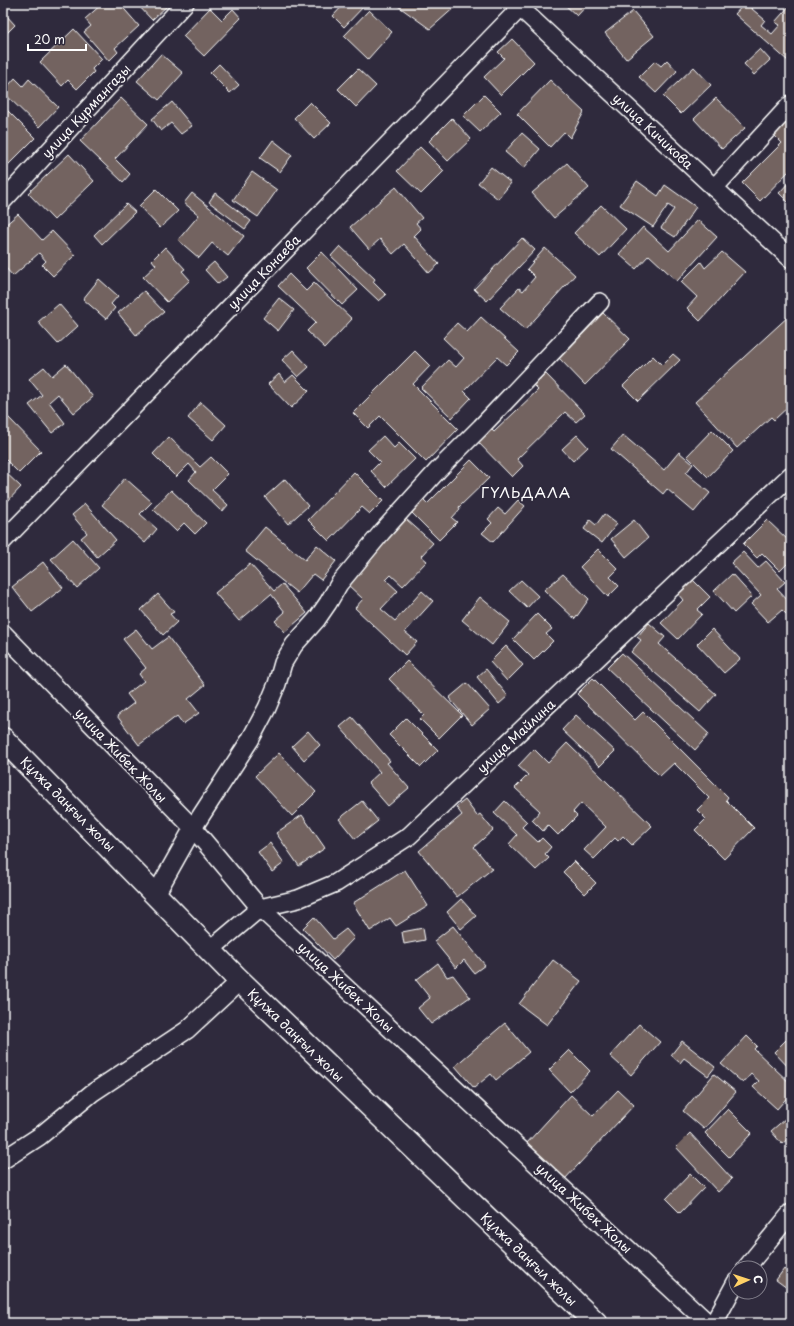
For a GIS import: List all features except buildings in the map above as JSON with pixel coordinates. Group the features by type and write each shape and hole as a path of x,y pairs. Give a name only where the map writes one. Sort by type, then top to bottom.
{"main road":[{"name":"Құлжа даңғыл жолы","path":"3,739 240,981 596,1323"}],"street":[{"name":"улица Курмангазы","path":"3,201 185,3"},
{"name":"улица Кичикова","path":"520,5 791,259"},
{"name":"улица Конаева","path":"3,541 520,5"},
{"path":"714,188 791,104"},
{"path":"156,894 193,828 250,740 267,708 277,684 283,663 294,645 325,608 339,584 382,532 433,476 600,302"},
{"name":"улица Майлина","path":"210,950 260,908 298,899 336,883 410,836 791,475"},
{"name":"улица Жибек Жолы","path":"3,633 193,828 260,908 708,1323"},
{"path":"3,1160 40,1136 92,1093 187,1030 240,981"},
{"path":"753,1260 791,1213"},
{"path":"714,1323 728,1297"}],"district":[{"name":"ГҮЛЬДАЛА","path":"526,493"}]}
